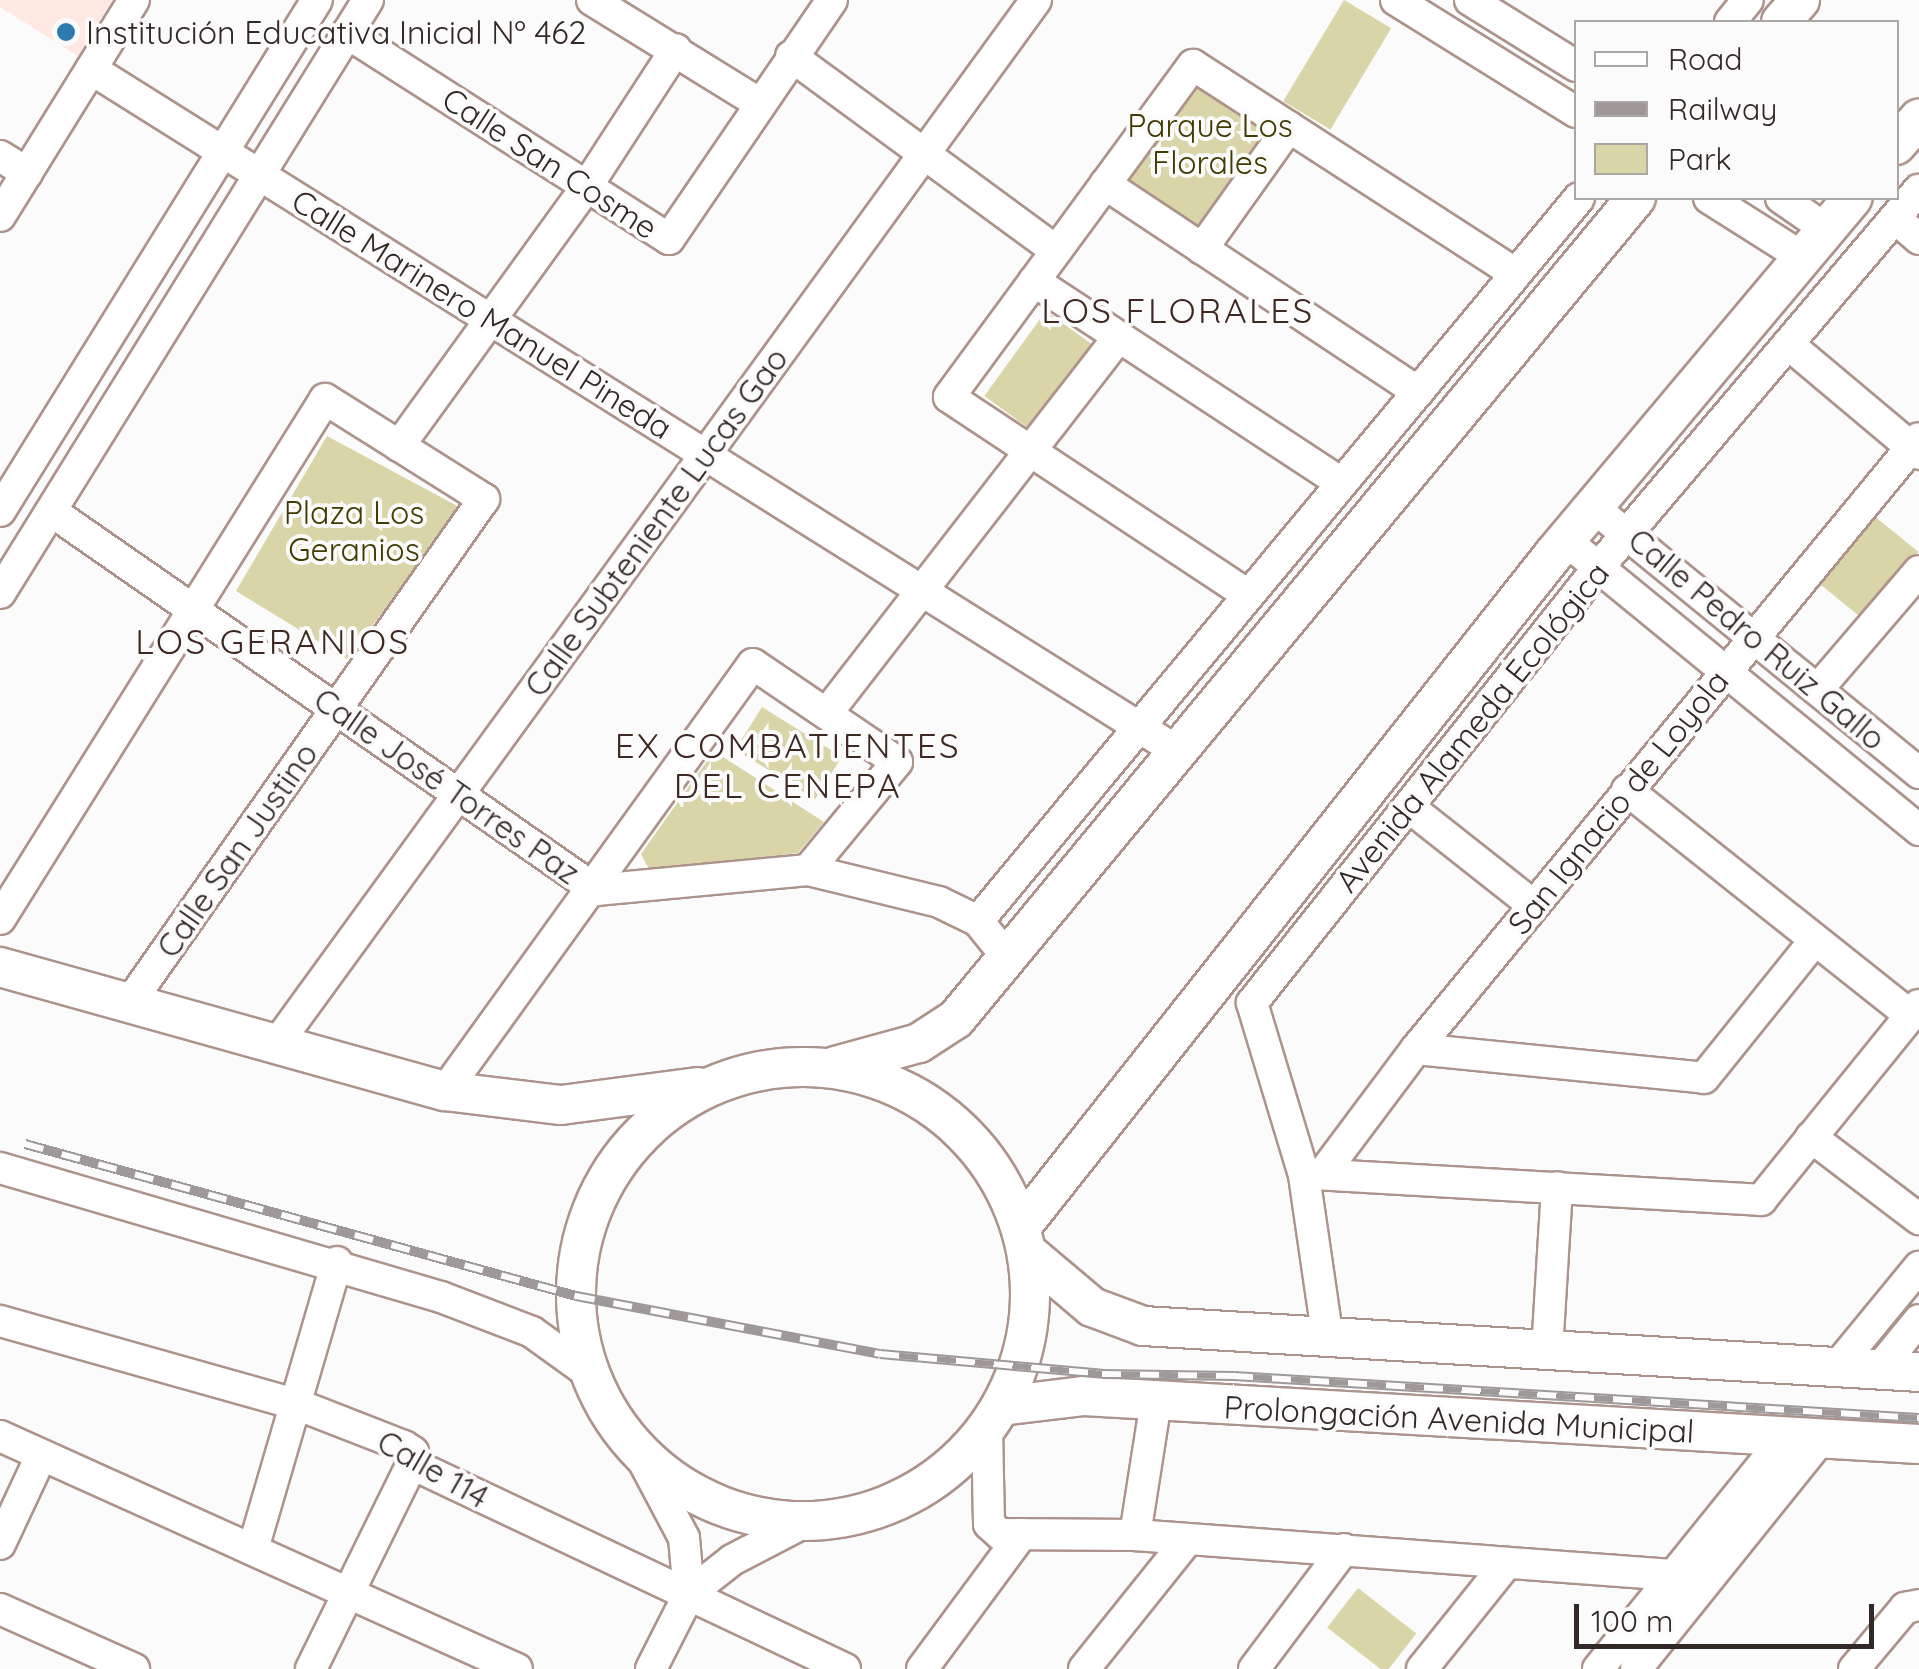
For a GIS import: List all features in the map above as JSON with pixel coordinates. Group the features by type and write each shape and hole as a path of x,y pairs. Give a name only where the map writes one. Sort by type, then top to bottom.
{"main road":[{"path":"1784,20 1800,0"},
{"path":"1899,142 1919,119"},
{"path":"0,967 445,1091 560,1105 724,1081 776,1068 828,1068 919,1043 956,1018 1634,200"},
{"name":"Avenida Alameda Ecológica","path":"1024,1240 1214,980 1565,540 1851,200"},
{"path":"724,1081 656,1121 620,1160 594,1207 576,1284 590,1374 639,1453 679,1486 727,1510 805,1522 857,1516 906,1497 950,1467 994,1417 1028,1331 1024,1240 1000,1178 948,1118 904,1090 828,1068"},
{"path":"1024,1240 1084,1301 1126,1323 1328,1340 1919,1372"},
{"name":"Prolongación Avenida Municipal","path":"994,1417 1084,1396 1919,1444"}],"street":[{"path":"0,216 134,0"},
{"path":"34,538 0,514 317,0"},
{"path":"0,593 368,0"},
{"path":"592,0 760,103"},
{"name":"Calle Subteniente Lucas Gao","path":"276,1045 1036,0"},
{"path":"1470,0 1574,65"},
{"path":"1732,20 1748,0"},
{"path":"1400,1 1574,111"},
{"name":"Calle San Cosme","path":"347,34 669,239 791,56 820,4"},
{"path":"0,919 325,400 398,446 488,317 587,186 676,49"},
{"path":"791,56 1056,251"},
{"path":"1245,594 949,397 1193,65 1515,273"},
{"name":"Calle Marinero Manuel Pineda","path":"91,69 1178,751"},
{"path":"1202,249 1289,127"},
{"path":"0,156 27,173"},
{"path":"1105,184 1418,392"},
{"name":"Avenida Alameda Ecológica","path":"1252,1002 1598,568 1919,190"},
{"path":"978,921 1137,723 1576,200"},
{"path":"1714,200 1814,243"},
{"path":"1782,200 1814,243"},
{"path":"1895,218 1919,238"},
{"path":"1034,281 1340,482"},
{"path":"827,713 926,591 1119,337"},
{"path":"1788,344 1916,447"},
{"name":"Calle San Justino","path":"128,1004 484,499 398,446"},
{"name":"San Ignacio de Loyola","path":"1314,1174 1754,636 1916,447"},
{"name":"Calle Pedro Ruiz Gallo","path":"1593,507 1630,531 1919,773"},
{"name":"Calle José Torres Paz","path":"51,511 596,890"},
{"name":"Calle Pedro Ruiz Gallo","path":"1565,540 1919,830"},
{"path":"1818,690 1919,571"},
{"path":"445,1091 596,890 753,664 898,762 808,870"},
{"path":"1314,1174 1761,1200 1914,1010 1816,940 1627,790"},
{"path":"1409,807 1534,905"},
{"path":"596,890 808,870 939,902 978,921 1007,957"},
{"path":"1416,1048 1704,1078 1816,940"},
{"path":"1214,980 1252,1002 1314,1174 1328,1340"},
{"path":"1811,1137 1919,1219"},
{"path":"0,1168 337,1262 515,1324 590,1374"},
{"path":"1547,1351 1556,1187"},
{"path":"254,1549 337,1262"},
{"path":"1836,1368 1919,1267"},
{"path":"1879,1369 1919,1320"},
{"name":"Calle 114","path":"0,1322 296,1404 404,1446 413,1452 412,1464 846,1669"},
{"path":"1135,1535 1156,1401"},
{"path":"994,1417 988,1524 1000,1534 1135,1535 1673,1575"},
{"path":"0,1436 517,1669"},
{"path":"1598,1669 1673,1575 1803,1438"},
{"path":"1636,1669 1803,1438"},
{"path":"639,1453 684,1538 689,1594"},
{"path":"0,1544 41,1456"},
{"path":"311,1669 412,1464"},
{"path":"651,1669 689,1594 732,1560 805,1522"},
{"path":"922,1669 1022,1534"},
{"path":"1084,1669 1188,1539"},
{"path":"1254,1669 1344,1549"},
{"path":"1422,1669 1507,1563"},
{"path":"1854,1669 1905,1608 1919,1604"},
{"path":"0,1609 134,1669"}],"shaded area":[{"name":"Institución Educativa Inicial Nº 462","path":"0,0 112,0 78,56 0,7"}],"green space":[{"path":"1344,0 1391,28 1330,129 1283,101"},
{"name":"Parque Los Florales","path":"1194,81 1277,124 1204,235 1130,190 1125,179"},
{"path":"1046,311 1099,350 1038,435 984,396"},
{"name":"Plaza Los Geranios","path":"327,436 461,508 347,659 236,591"},
{"path":"1874,516 1918,552 1864,619 1819,584"},
{"path":"762,707 842,757 815,799 736,749"},
{"path":"714,751 824,822 798,853 650,871 641,854"},
{"path":"1358,1588 1416,1634 1389,1669 1380,1669 1327,1627"}],"railway":[{"path":"25,1144 576,1296 880,1354 1102,1374 1234,1376 1919,1418"}],"place":[{"name":"Institución Educativa Inicial Nº 462","path":"66,32"}],"district":[{"name":"LOS FLORALES","path":"1178,310"},
{"name":"LOS GERANIOS","path":"273,641"},
{"name":"EX COMBATIENTES DEL CENEPA","path":"788,765"}]}
